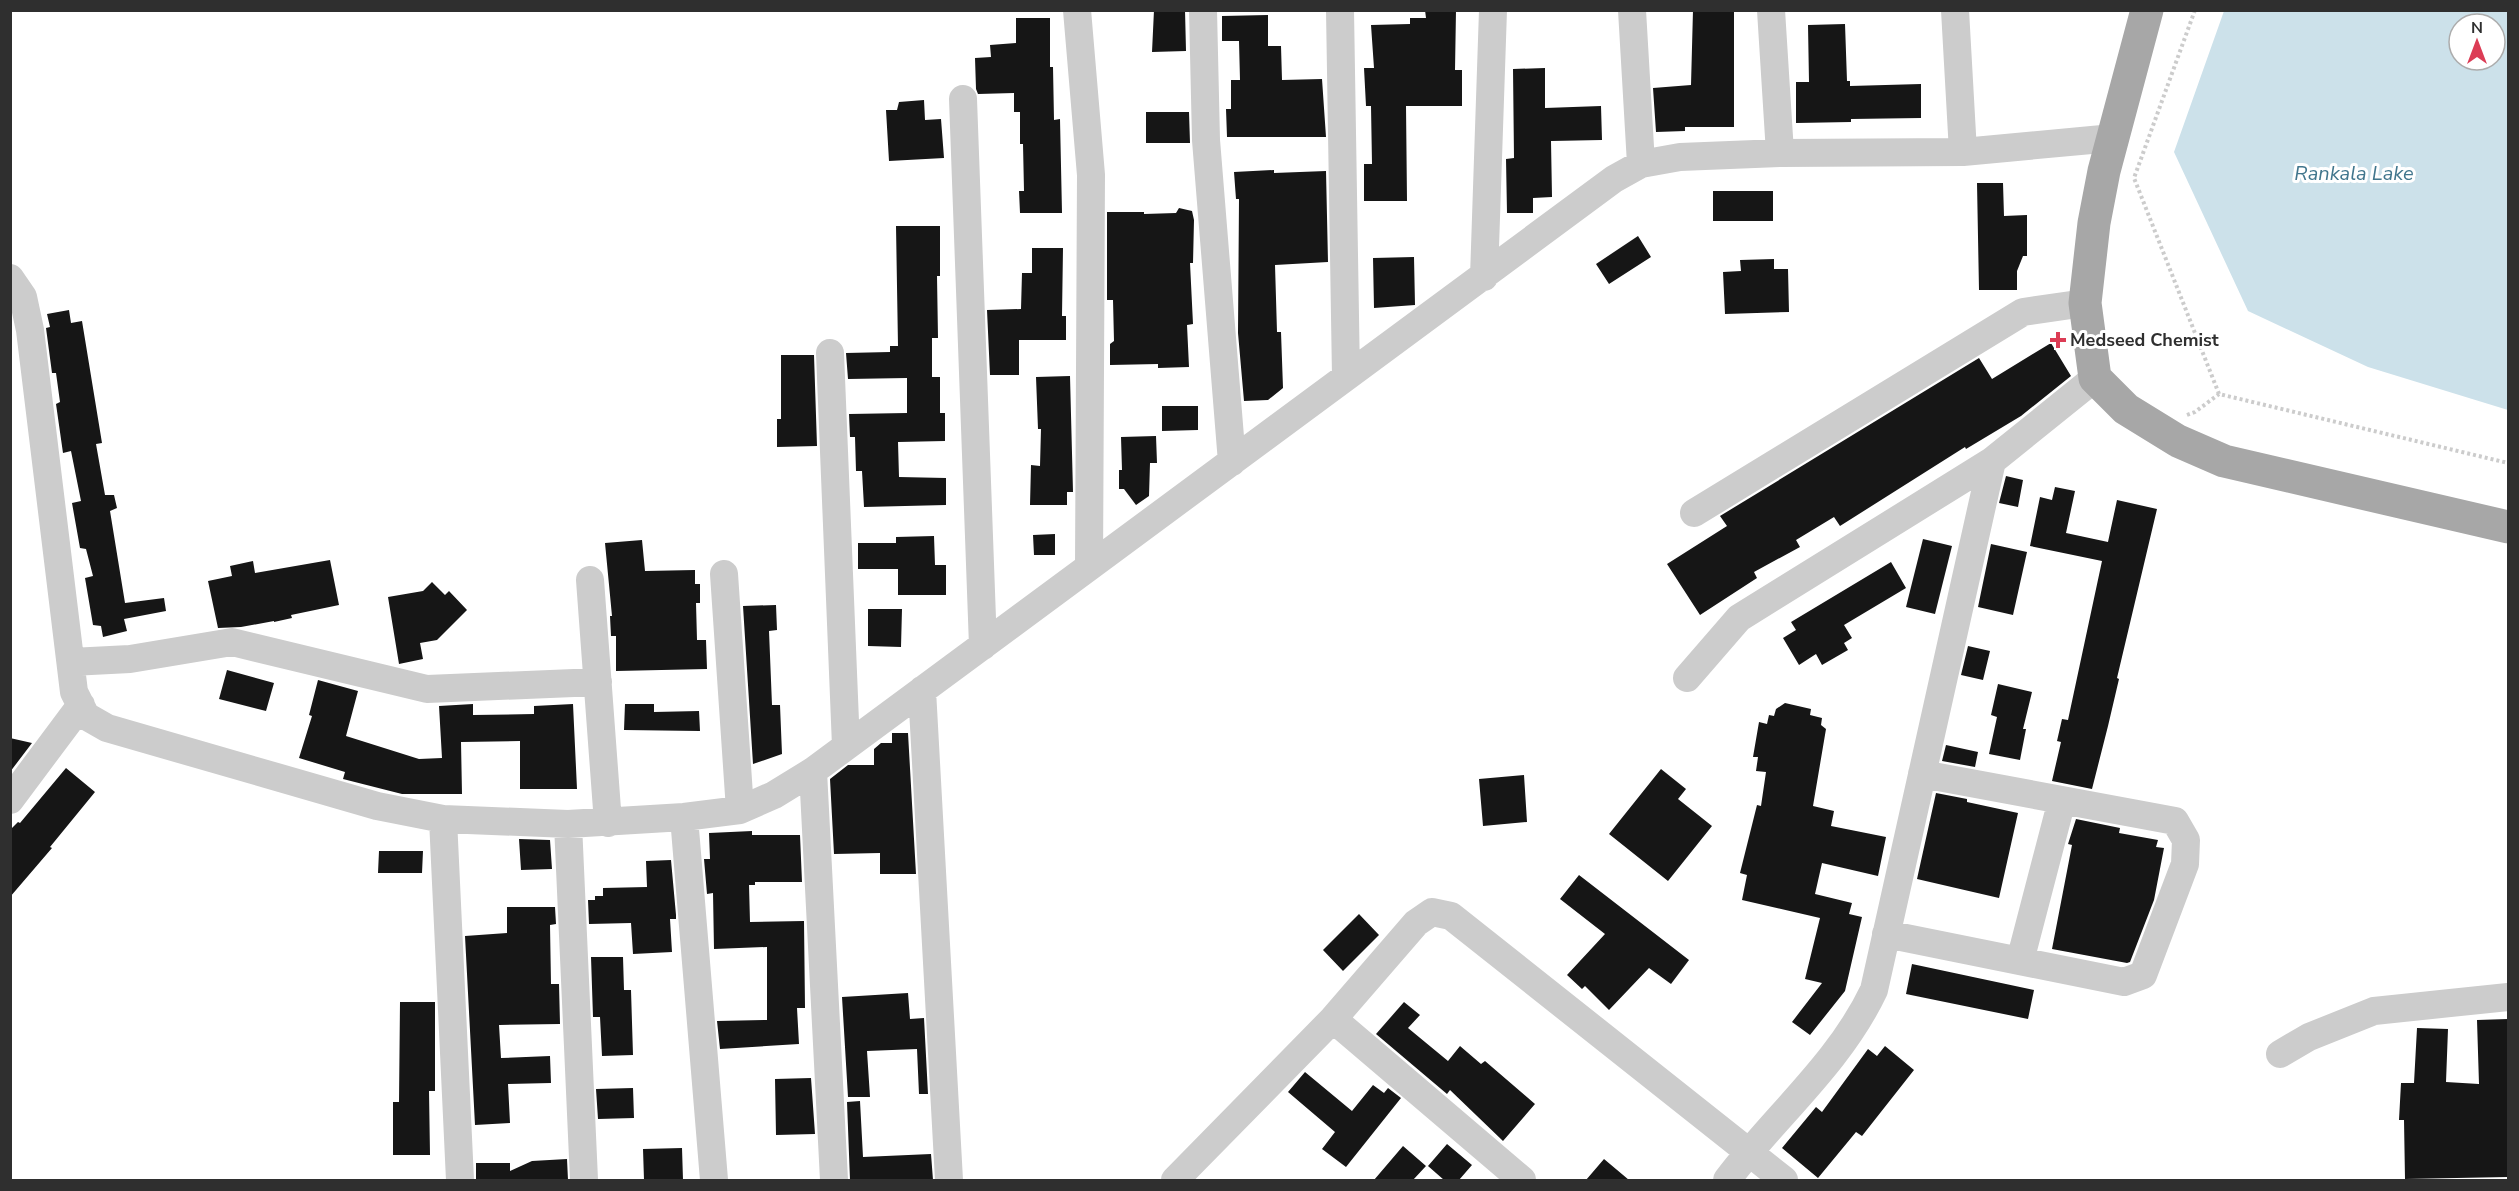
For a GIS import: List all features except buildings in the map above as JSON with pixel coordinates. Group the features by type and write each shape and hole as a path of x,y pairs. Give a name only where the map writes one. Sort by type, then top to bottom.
{"main road":[{"path":"2147,10 2103,171 2094,223 2085,303 2095,378 2126,409 2178,441 2224,461 2508,527"}],"street":[{"path":"1077,10 1091,175 1089,566"},
{"path":"1203,10 1206,140 1232,462"},
{"path":"1340,10 1346,377"},
{"path":"1484,277 1493,10"},
{"path":"1632,10 1641,164"},
{"path":"1771,10 1779,153"},
{"path":"1955,10 1964,152"},
{"path":"963,99 983,646"},
{"path":"10,278 22,297 30,330 75,692 86,716 107,728 377,806 443,819 568,824 608,823 740,810 774,795 813,771 1614,179 1641,164 1680,157 1779,153 1964,152 2113,138"},
{"path":"1694,513 2023,312 2085,303"},
{"path":"830,353 846,746"},
{"path":"1687,678 1739,618 1992,460 2095,378"},
{"path":"1727,1180 1749,1151 1829,1062 1863,1013 1874,990 1992,460"},
{"path":"724,574 740,810"},
{"path":"590,580 608,823"},
{"path":"71,662 130,659 232,642 427,689 598,682"},
{"path":"922,690 949,1180"},
{"path":"10,800 81,705"},
{"path":"813,771 834,1180"},
{"path":"1887,934 2124,982 2143,975 2185,864 2186,840 2175,821 1922,774"},
{"path":"2020,961 2062,800"},
{"path":"684,817 714,1180"},
{"path":"443,819 460,1180"},
{"path":"568,824 584,1180"},
{"path":"1175,1180 1333,1019 1416,923 1432,912 1451,916 1784,1180"},
{"path":"2280,1054 2309,1037 2374,1011 2508,997"},
{"path":"1333,1019 1522,1180"}],"path":[{"path":"2195,10 2134,178 2219,394"},
{"path":"2155,427 2195,412 2219,394"},
{"path":"2219,394 2508,463"}],"water":[{"name":"Rankala Lake","path":"2224,11 2508,11 2508,410 2368,367 2248,311 2174,152"}],"place":[{"name":"Medseed Chemist","path":"2058,340"}]}
